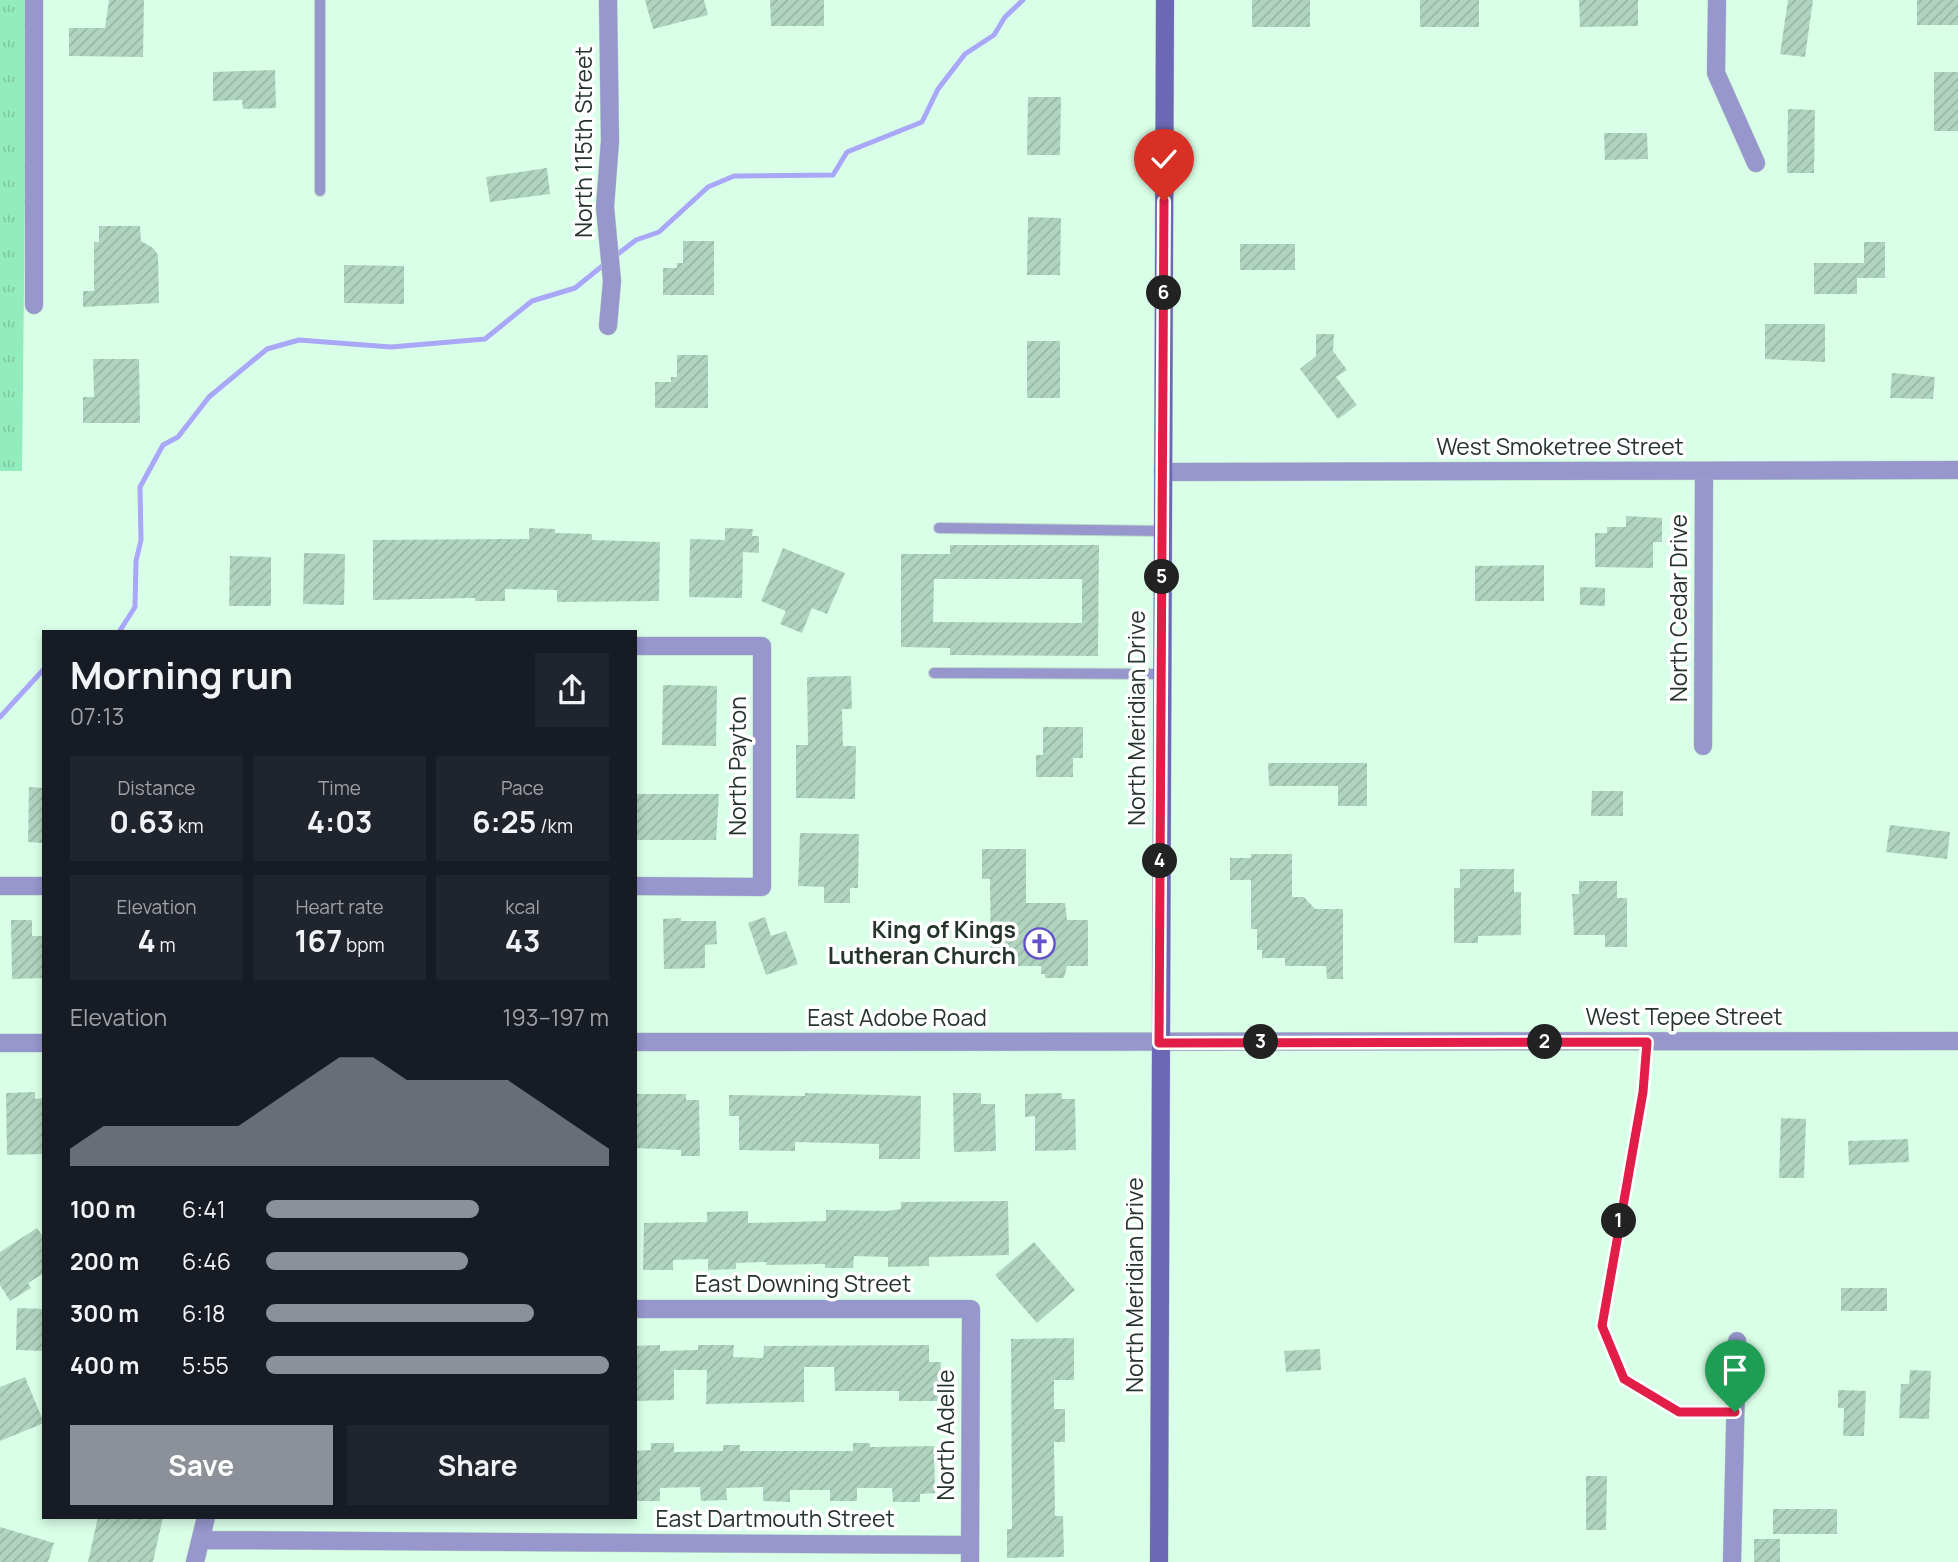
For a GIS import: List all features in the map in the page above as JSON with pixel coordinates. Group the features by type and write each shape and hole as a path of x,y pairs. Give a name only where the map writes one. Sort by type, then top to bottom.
{"street":[{"path":"34,0 34,305"},
{"name":"North 115th Street","path":"608,0 610,141 605,207 612,281 608,326"},
{"name":"North Meridian Drive","path":"1159,1562 1165,0"},
{"path":"1717,0 1716,73 1756,163"},
{"name":"West Smoketree Street","path":"1163,472 1958,470"},
{"name":"North Cedar Drive","path":"1703,746 1704,471"},
{"name":"North Payton","path":"637,646 762,646 762,887 637,886"},
{"path":"0,886 42,886"},
{"name":"West Tepee Street","path":"1159,1043 1958,1041"},
{"name":"East Adobe Road","path":"637,1042 1159,1043"},
{"path":"0,1043 42,1043"},
{"name":"East Downing Street","path":"637,1309 971,1309"},
{"name":"North Adelle","path":"970,1553 971,1309"},
{"path":"1732,1562 1737,1341"},
{"path":"195,1562 206,1519"},
{"name":"East Dartmouth Street","path":"202,1541 970,1553"}],"lane":[{"path":"320,0 320,191"},
{"path":"939,528 1162,531"},
{"path":"934,673 1161,674"},
{"path":"1647,1042 1643,1092 1602,1326 1624,1379 1679,1412 1735,1412"}],"green space":[{"path":"0,0 27,0 22,471 0,471"}],"building":[{"path":"109,0 144,0 143,57 69,56 69,28 105,28"},
{"path":"645,0 704,0 708,15 653,29"},
{"path":"770,0 824,0 824,26 771,26"},
{"path":"1252,0 1310,0 1310,27 1252,27"},
{"path":"1420,0 1479,0 1479,27 1420,27"},
{"path":"1579,0 1638,0 1638,26 1580,27"},
{"path":"1788,0 1813,0 1805,57 1780,54"},
{"path":"1917,0 1958,0 1958,25 1917,25"},
{"path":"275,70 276,108 243,109 242,100 213,101 213,72"},
{"path":"1934,72 1958,72 1958,131 1934,131"},
{"path":"1028,97 1061,97 1060,155 1027,155"},
{"path":"1788,109 1815,110 1814,173 1787,173"},
{"path":"1604,133 1647,133 1648,159 1605,160"},
{"path":"547,168 550,194 490,202 486,177"},
{"path":"1028,217 1061,218 1060,275 1027,275"},
{"path":"99,226 140,226 141,241 153,248 158,255 159,303 83,307 83,291 94,291 94,242 99,242"},
{"path":"683,241 714,241 714,295 663,295 663,268 677,268 677,263 683,263"},
{"path":"1864,242 1885,242 1885,278 1857,278 1857,294 1814,294 1814,263 1864,263"},
{"path":"1240,244 1295,244 1295,270 1240,270"},
{"path":"344,265 404,266 404,304 344,303"},
{"path":"1765,324 1825,324 1825,362 1765,359"},
{"path":"1316,334 1334,334 1333,351 1347,370 1336,377 1357,405 1338,419 1300,369 1316,356"},
{"path":"1027,341 1060,341 1060,398 1027,398"},
{"path":"677,355 708,355 708,408 655,408 655,382 671,382 671,377 677,377"},
{"path":"93,359 139,359 140,423 83,423 83,397 94,397"},
{"path":"1892,373 1935,377 1933,399 1890,398"},
{"path":"1626,516 1662,518 1662,542 1653,542 1653,568 1595,567 1595,533 1607,533 1607,527 1626,527"},
{"path":"529,528 555,529 555,533 592,534 592,540 660,542 659,601 557,602 557,590 505,589 505,601 475,601 475,598 373,600 373,540 529,539"},
{"path":"725,528 753,529 752,536 759,536 759,553 743,552 742,598 689,597 690,539 725,540"},
{"path":"950,545 1099,545 1098,656 950,655 950,648 901,647 901,554 950,554","holes":["934,579 1082,579 1082,623 933,622"]},
{"path":"783,548 845,573 827,614 812,608 802,633 780,624 786,611 761,601"},
{"path":"304,553 345,554 344,605 303,604"},
{"path":"230,556 271,557 271,606 229,606"},
{"path":"1544,565 1544,601 1475,601 1475,566"},
{"path":"1580,587 1605,588 1605,606 1580,605"},
{"path":"851,676 852,709 842,709 843,746 856,746 855,799 796,798 796,745 808,745 807,677"},
{"path":"663,685 717,686 716,746 662,745"},
{"path":"1043,727 1083,727 1083,758 1073,758 1073,777 1036,777 1036,755 1043,755"},
{"path":"1268,763 1367,763 1367,806 1338,806 1338,786 1269,786"},
{"path":"29,787 42,788 42,843 28,842"},
{"path":"1592,791 1623,791 1623,816 1591,816"},
{"path":"637,794 719,794 716,840 637,840"},
{"path":"1890,825 1950,832 1947,859 1886,852"},
{"path":"800,833 859,834 858,888 850,888 850,903 824,903 824,887 798,886"},
{"name":"King of Kings Lutheran Church","path":"982,849 1026,849 1026,903 1065,903 1067,920 1088,920 1088,966 1067,966 1064,978 1045,978 1045,974 1041,974 1041,966 991,966 990,879 982,879"},
{"path":"1251,854 1292,854 1292,897 1304,897 1315,909 1343,909 1343,979 1327,979 1326,966 1285,966 1285,958 1262,958 1262,950 1257,950 1257,929 1251,929 1251,880 1230,880 1230,858 1251,858"},
{"path":"1460,869 1514,869 1514,892 1521,892 1521,935 1478,936 1478,943 1454,943 1454,888 1460,888"},
{"path":"1579,881 1617,881 1617,898 1627,898 1627,947 1605,947 1605,935 1574,935 1572,894 1579,894"},
{"path":"765,917 771,936 786,931 798,964 766,975 748,923"},
{"path":"681,918 681,921 716,921 717,944 705,945 705,968 664,969 663,919"},
{"path":"11,920 32,920 32,936 42,936 42,978 12,979"},
{"path":"35,1092 35,1099 42,1098 42,1154 7,1155 6,1093"},
{"path":"805,1093 921,1096 920,1159 879,1159 879,1144 795,1142 795,1151 739,1150 739,1116 729,1116 729,1095 805,1096"},
{"path":"953,1093 981,1093 981,1104 995,1104 996,1151 954,1152"},
{"path":"1062,1093 1062,1099 1075,1099 1076,1150 1035,1151 1035,1116 1025,1117 1025,1094"},
{"path":"637,1094 686,1094 686,1100 699,1100 700,1156 681,1156 681,1150 637,1148"},
{"path":"1781,1118 1806,1119 1804,1178 1779,1178"},
{"path":"1908,1139 1909,1162 1849,1165 1848,1141"},
{"path":"1008,1201 1009,1255 929,1257 929,1266 888,1267 888,1257 854,1256 853,1268 825,1268 825,1264 766,1265 766,1262 736,1263 736,1269 708,1270 708,1259 673,1260 673,1270 643,1270 644,1223 707,1222 707,1212 748,1211 748,1223 826,1221 826,1210 887,1211 901,1209 901,1202"},
{"path":"37,1228 42,1235 42,1274 28,1283 31,1288 10,1301 0,1285 0,1252"},
{"path":"1034,1242 1075,1290 1037,1323 995,1275"},
{"path":"1841,1288 1887,1288 1887,1311 1841,1311"},
{"path":"17,1308 42,1309 42,1351 16,1350"},
{"path":"1074,1338 1074,1380 1054,1380 1054,1409 1065,1409 1065,1442 1054,1442 1055,1516 1063,1516 1064,1557 1007,1558 1007,1529 1012,1529 1011,1339"},
{"path":"660,1345 660,1351 698,1350 698,1345 734,1345 733,1357 763,1358 764,1346 929,1345 929,1362 941,1362 940,1401 899,1401 899,1391 835,1391 834,1367 804,1367 804,1402 706,1404 707,1370 674,1370 674,1400 637,1401 637,1346"},
{"path":"1320,1349 1321,1370 1286,1372 1284,1351"},
{"path":"1910,1370 1931,1371 1929,1419 1899,1418 1901,1384 1909,1384"},
{"path":"25,1377 42,1424 0,1441 0,1387"},
{"path":"1838,1390 1866,1391 1864,1436 1843,1436 1844,1408 1838,1408"},
{"path":"651,1443 674,1443 674,1452 723,1451 723,1445 740,1445 740,1451 853,1451 853,1443 870,1443 870,1447 934,1446 935,1493 920,1494 920,1502 893,1502 892,1488 857,1488 857,1501 830,1501 830,1490 790,1490 790,1502 763,1501 763,1487 726,1488 727,1500 701,1501 700,1487 660,1488 660,1501 637,1501 637,1451 651,1450"},
{"path":"1586,1476 1607,1476 1606,1530 1586,1530"},
{"path":"1773,1509 1837,1509 1837,1534 1773,1534"},
{"path":"98,1519 163,1519 153,1562 88,1562"},
{"path":"0,1527 54,1543 48,1562 0,1562"},
{"path":"1754,1539 1780,1539 1780,1562 1754,1562"}],"waterway":[{"path":"614,257 636,240 659,232 708,187 734,176 833,175 847,152 922,122 938,89 965,54 994,35 1005,17 1023,0"},
{"path":"120,630 135,607 136,561 141,540 140,487 163,445 178,437 209,397 267,349 299,340 391,347 485,339 532,301 575,288 606,263"},
{"path":"0,717 42,671"}],"place":[{"name":"King of Kings Lutheran Church","path":"1039,943"}],"route":[{"path":"1164,201 1159,1043 1647,1042 1643,1092 1602,1326 1624,1379 1679,1412 1735,1412"}]}
